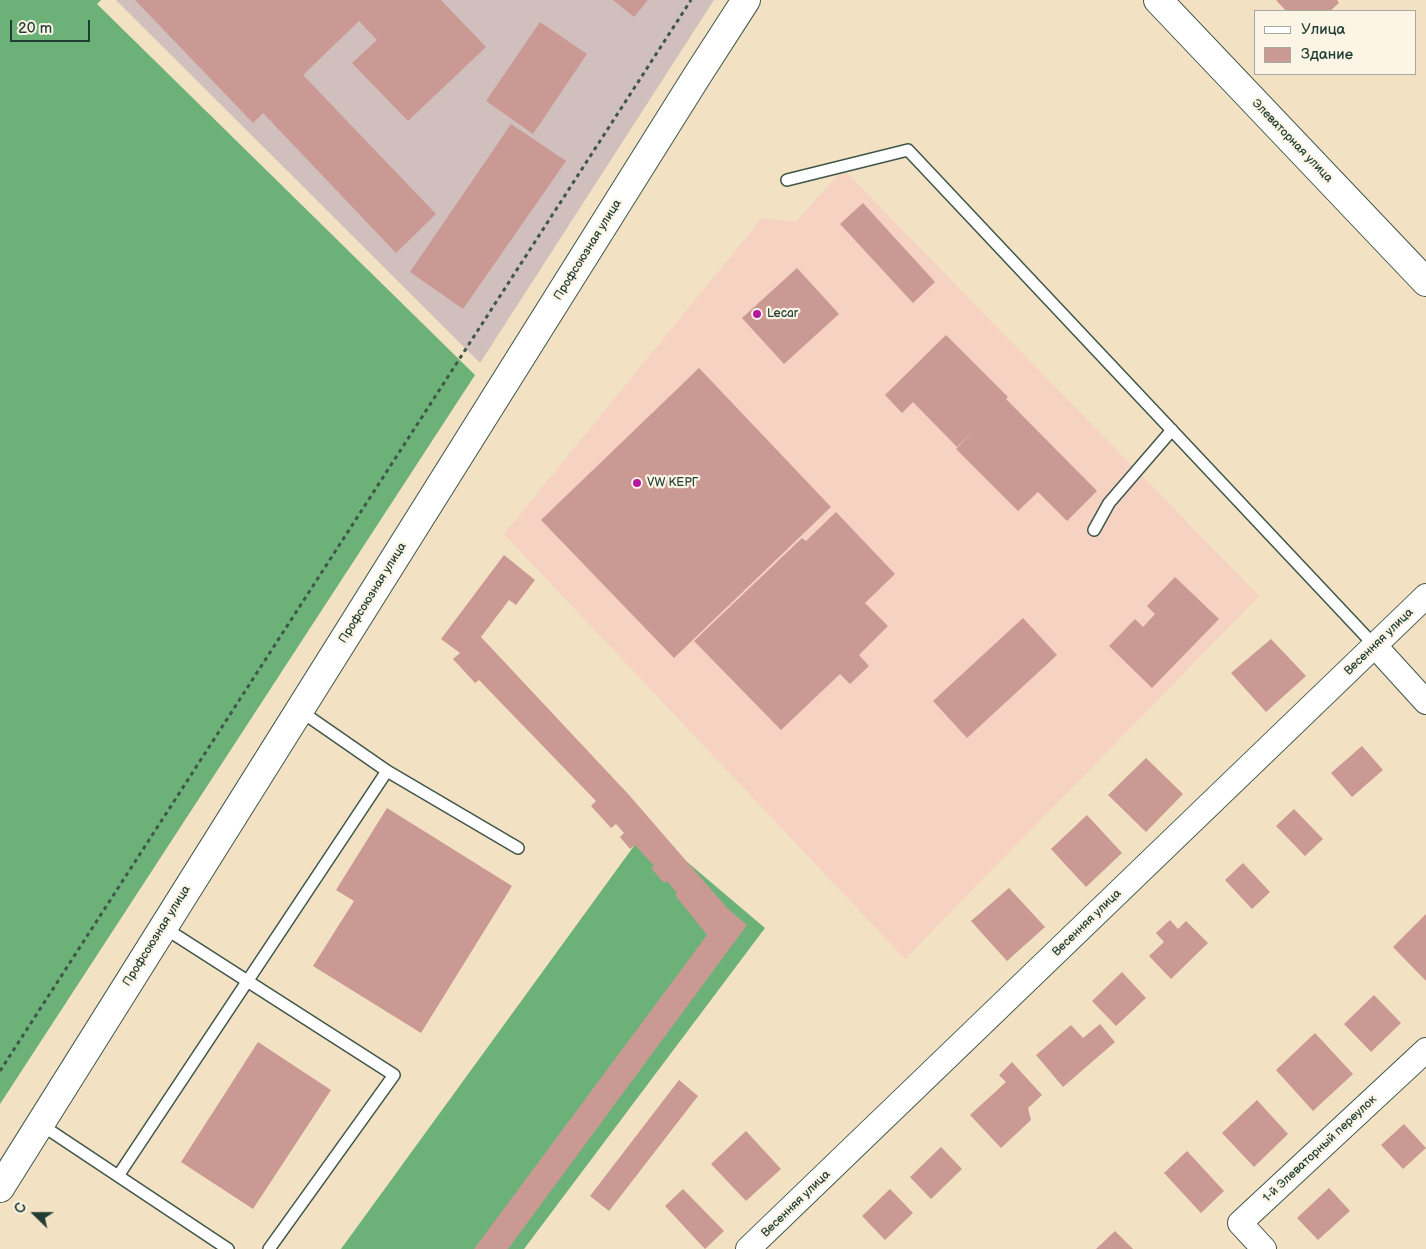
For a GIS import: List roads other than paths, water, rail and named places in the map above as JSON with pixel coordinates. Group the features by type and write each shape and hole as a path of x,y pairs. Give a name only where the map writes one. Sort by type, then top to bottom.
{"main road":[{"name":"Профсоюзная улица","path":"0,1188 691,84 746,0"},
{"name":"Элеваторная улица","path":"1158,0 1426,282"}],"street":[{"name":"Весенняя улица","path":"748,1249 1426,596"},
{"path":"1375,646 1426,702"},
{"name":"1-й Элеваторный переулок","path":"1264,1249 1240,1223 1426,1050"}],"lane":[{"path":"787,180 908,150 1375,646"},
{"path":"1094,530 1109,503 1172,430"},
{"path":"299,710 387,771 518,848"},
{"path":"118,1176 387,771"},
{"path":"163,927 394,1074 269,1249"},
{"path":"40,1124 228,1249"}],"place":[{"name":"Lecar","path":"757,314"},
{"name":"VW КЕРГ","path":"637,483"}]}
